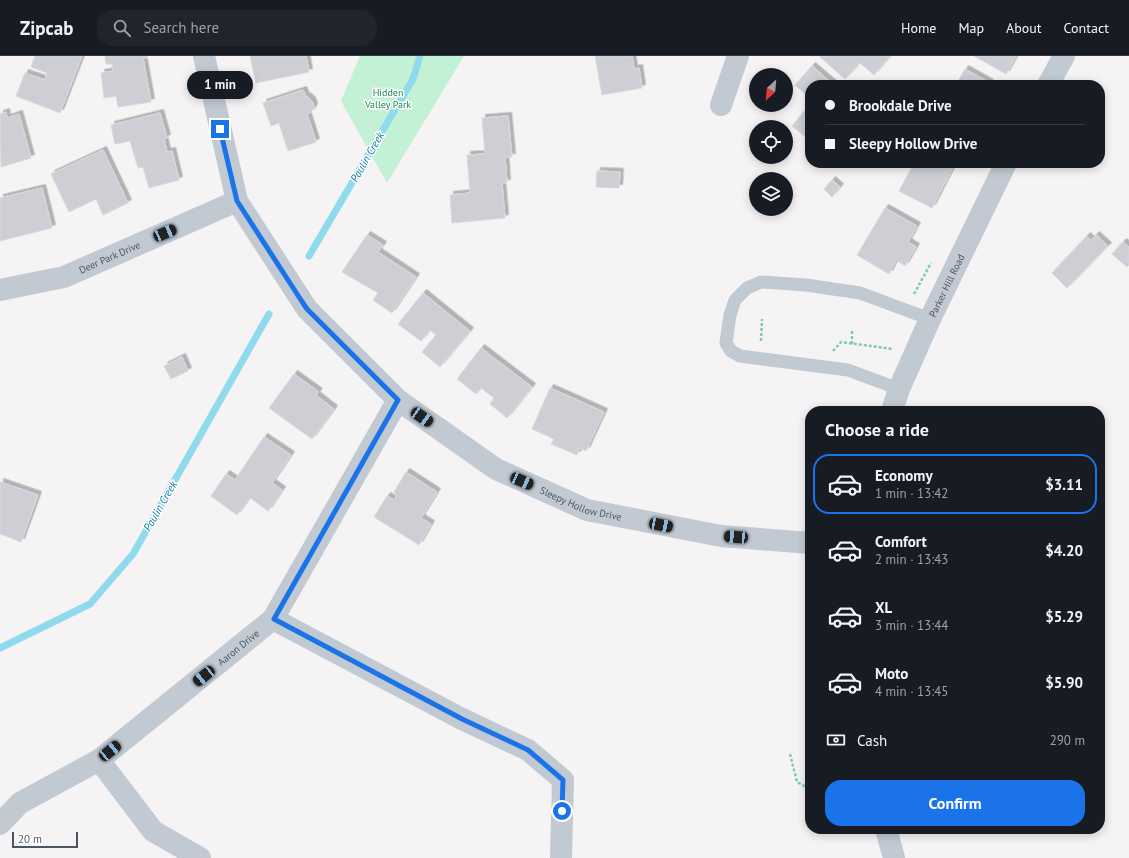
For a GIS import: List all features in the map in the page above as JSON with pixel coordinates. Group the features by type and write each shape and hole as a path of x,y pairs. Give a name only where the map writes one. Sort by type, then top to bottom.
{"street":[{"name":"Sleepy Hollow Drive","path":"204,56 237,201 307,309 398,400 496,469 587,510 721,536 805,543"},
{"path":"721,106 738,56"},
{"path":"1051,80 1064,56"},
{"name":"Parker Hill Road","path":"894,406 899,389 930,319 1004,168"},
{"name":"Deer Park Drive","path":"0,290 64,277 237,201"},
{"name":"Aaron Drive","path":"0,824 20,803 99,760 274,619 398,400"},
{"path":"274,619 462,719 528,750 563,780 561,858"},
{"path":"99,760 153,831 200,858"},
{"path":"887,834 894,858"}],"lane":[{"path":"899,389 848,370 740,356 731,351 726,343 730,315 735,300 747,288 760,282 806,284 860,293 930,319"}],"path":[{"path":"760,347 762,319"},
{"path":"852,331 852,344"},
{"path":"790,754 797,782 805,786"}],"green space":[{"name":"Hidden Valley Park","path":"360,56 464,56 387,183 341,101"}],"building":[{"path":"35,56 82,56 60,113 16,96 25,73 45,80 47,73 31,67"},
{"path":"105,56 147,56 147,58 143,58 151,102 118,107 116,96 104,98 101,73 113,71 112,64 106,64"},
{"path":"250,56 306,56 309,72 256,83"},
{"path":"595,56 632,56 634,69 639,68 642,88 602,95"},
{"path":"819,56 890,56 874,75 860,63 845,79"},
{"path":"974,56 1016,56 1006,74"},
{"path":"812,66 828,80 805,80 805,94 795,85"},
{"path":"965,69 985,80 959,80"},
{"path":"303,90 307,99 307,96 312,101 314,107 311,112 307,114 316,142 288,151 279,123 271,126 263,103"},
{"path":"805,110 805,137 793,127 793,125"},
{"path":"6,112 7,118 19,114 31,158 1,167 0,114"},
{"path":"160,113 167,138 164,139 167,152 172,151 179,180 149,188 143,167 138,168 130,141 115,144 111,125"},
{"path":"508,116 512,157 505,157 507,183 502,183 505,218 452,223 450,195 470,193 467,155 485,154 482,118"},
{"path":"103,150 128,203 103,215 96,199 69,212 51,174"},
{"path":"911,168 952,168 932,208 899,191"},
{"path":"597,171 620,172 619,188 596,187"},
{"path":"832,180 840,187 832,197 824,189"},
{"path":"42,188 52,228 0,241 0,198"},
{"path":"885,208 917,226 908,242 916,247 905,266 896,260 889,274 857,255"},
{"path":"367,235 383,245 378,252 416,277 392,313 373,300 378,293 342,272"},
{"path":"1096,235 1108,246 1067,288 1052,273 1087,236 1091,240"},
{"path":"1123,242 1129,247 1129,265 1127,267 1112,254"},
{"path":"423,293 470,331 440,367 422,352 436,335 430,330 421,341 398,324"},
{"path":"481,348 532,387 507,418 490,404 494,398 481,388 476,394 457,379"},
{"path":"182,357 188,371 171,379 164,366"},
{"path":"294,374 319,392 316,395 334,409 312,439 269,408"},
{"path":"550,388 604,412 586,451 580,448 577,455 551,444 554,439 532,429"},
{"path":"264,437 291,455 272,483 282,490 268,511 249,497 237,515 211,496 226,474 235,480"},
{"path":"406,472 437,492 421,518 431,524 419,545 374,517 387,496 394,500 397,495 394,492"},
{"path":"0,482 38,495 21,542 0,534"}],"waterway":[{"name":"Paulin Creek","path":"309,256 413,79 420,56"},
{"name":"Paulin Creek","path":"0,648 90,604 133,554 269,314"}],"route":[{"path":"220,129 237,201 299,297 307,309 398,400 274,619 462,719 528,750 563,780 562,811"}]}
